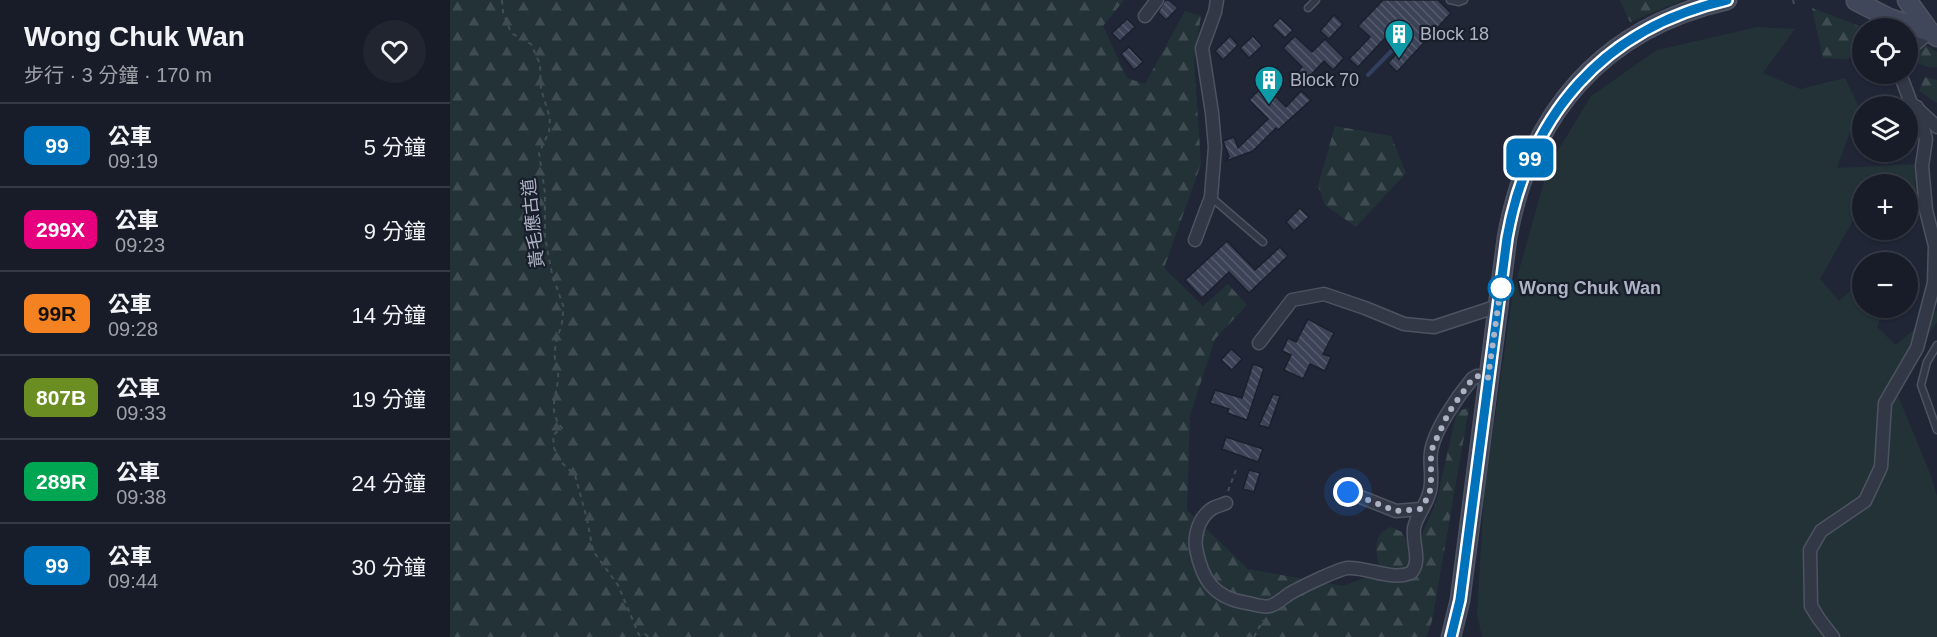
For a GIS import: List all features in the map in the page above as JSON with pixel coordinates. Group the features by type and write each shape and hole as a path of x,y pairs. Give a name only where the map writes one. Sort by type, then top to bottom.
{"main road":[{"path":"1452,637 1460,600 1507,238 1514,203 1531,155 1556,111 1594,68 1630,39 1670,17 1727,0"},
{"path":"1851,0 1888,18 1933,34"},
{"path":"1907,0 1933,34"}],"street":[{"path":"1145,16 1157,0"},
{"path":"1195,240 1211,197 1215,147 1202,48 1217,0"},
{"path":"1918,44 1933,34"},
{"path":"1918,108 1937,127"},
{"path":"1833,637 1811,606 1810,550 1821,531 1865,501 1881,467 1885,403 1917,348 1934,283 1935,246 1926,210 1922,166 1926,139 1918,111"},
{"path":"1259,343 1292,300 1324,294 1404,324 1434,327 1498,306"},
{"path":"1226,503 1213,508 1197,529 1196,544 1202,569 1214,589 1227,599 1269,606 1295,591 1346,568 1396,575 1411,573 1417,561 1414,531 1431,486 1432,450 1449,412 1473,378 1477,376 1488,378"},
{"path":"1348,492 1396,511 1421,509"}],"lane":[{"path":"1308,8 1316,0"},
{"path":"1450,0 1460,2 1464,0"},
{"path":"1211,197 1263,242"},
{"path":"1937,345 1927,362 1920,385 1937,430"},
{"path":"1332,566 1346,568"}],"path":[{"name":"黃毛應古道","path":"502,0 502,12 510,30 531,44 538,56 542,71 541,89 550,118 549,132 538,153 544,193 545,237 552,274 564,309 554,356 559,375 554,401 555,417 562,428 554,435 554,448 562,463 575,475 587,519 592,551 618,585 639,635 645,634 649,637"},
{"path":"1228,490 1236,470"},
{"path":"1254,637 1269,606"}],"green space":[{"path":"450,0 1124,0 1103,26 1127,78 1145,84 1185,11 1201,16 1194,60 1201,164 1164,268 1203,306 1228,284 1247,305 1215,339 1190,415 1187,510 1248,569 1343,586 1381,572 1377,552 1378,540 1385,530 1391,527 1402,532 1413,553 1436,503 1457,411 1469,408 1432,621 1426,637 450,637"},
{"path":"1620,0 1683,0 1630,22"},
{"path":"1812,8 1852,23 1852,52 1849,59 1823,58"},
{"path":"1757,27 1795,29 1763,73 1800,89 1845,78 1854,96 1852,126 1837,168 1914,164 1915,174 1852,174 1852,222 1820,279 1839,301 1852,290 1852,318 1880,318 1877,327 1896,345 1937,310 1937,322 1894,386 1932,478 1937,496 1937,637 1482,637 1477,615 1484,494 1513,292 1548,167 1591,96 1657,50"},
{"path":"1918,40 1937,52 1937,67 1927,67 1918,63"},
{"path":"1925,77 1937,80 1937,103 1919,91"},
{"path":"1335,126 1391,136 1406,173 1356,227 1325,205 1318,186"}],"building":[{"path":"1165,0 1169,0 1178,8 1166,20 1158,12"},
{"path":"1383,0 1438,0 1451,13 1397,72 1388,63 1412,37 1398,24 1358,67 1349,59 1370,37 1358,26"},
{"path":"1334,15 1343,24 1329,39 1320,31"},
{"path":"1280,18 1293,30 1285,38 1272,26"},
{"path":"1127,19 1135,27 1120,41 1112,33"},
{"path":"1230,36 1238,45 1223,60 1215,51"},
{"path":"1253,36 1262,46 1249,58 1240,48"},
{"path":"1295,36 1312,52 1325,39 1344,58 1333,70 1324,61 1307,79 1298,71 1302,67 1283,48"},
{"path":"1129,47 1143,62 1134,70 1121,54"},
{"path":"1264,85 1286,107 1301,91 1311,100 1278,130 1276,128 1253,151 1226,161 1229,157 1223,141 1234,137 1238,148 1268,119 1249,100"},
{"path":"1300,208 1309,217 1294,231 1286,222"},
{"path":"1227,241 1255,270 1280,247 1288,256 1249,293 1229,272 1202,298 1185,280"},
{"path":"1308,319 1334,333 1323,354 1331,357 1325,371 1310,364 1303,379 1284,370 1291,355 1282,351 1288,338 1296,342"},
{"path":"1231,349 1242,359 1232,370 1221,360"},
{"path":"1253,364 1264,368 1247,420 1227,413 1229,409 1210,403 1215,390 1242,398"},
{"path":"1273,394 1280,396 1269,428 1259,425"},
{"path":"1226,437 1263,449 1258,462 1222,449"},
{"path":"1249,470 1260,473 1254,492 1243,489"}],"waterway":[{"path":"1368,75 1412,30"}],"bus line":[{"name":"99","path":"1451,637 1460,600 1507,238 1514,203 1531,155 1546,125 1568,96 1608,55 1638,34 1670,17 1727,0"}],"place":[{"name":"Block 18","path":"1399,60"},
{"name":"Block 70","path":"1269,106"},
{"name":"Wong Chuk Wan","path":"1501,288"}],"route":[{"path":"1348,492 1390,510 1402,512 1421,509 1431,486 1432,450 1449,412 1475,376 1488,378 1501,286 1501,288"}]}
